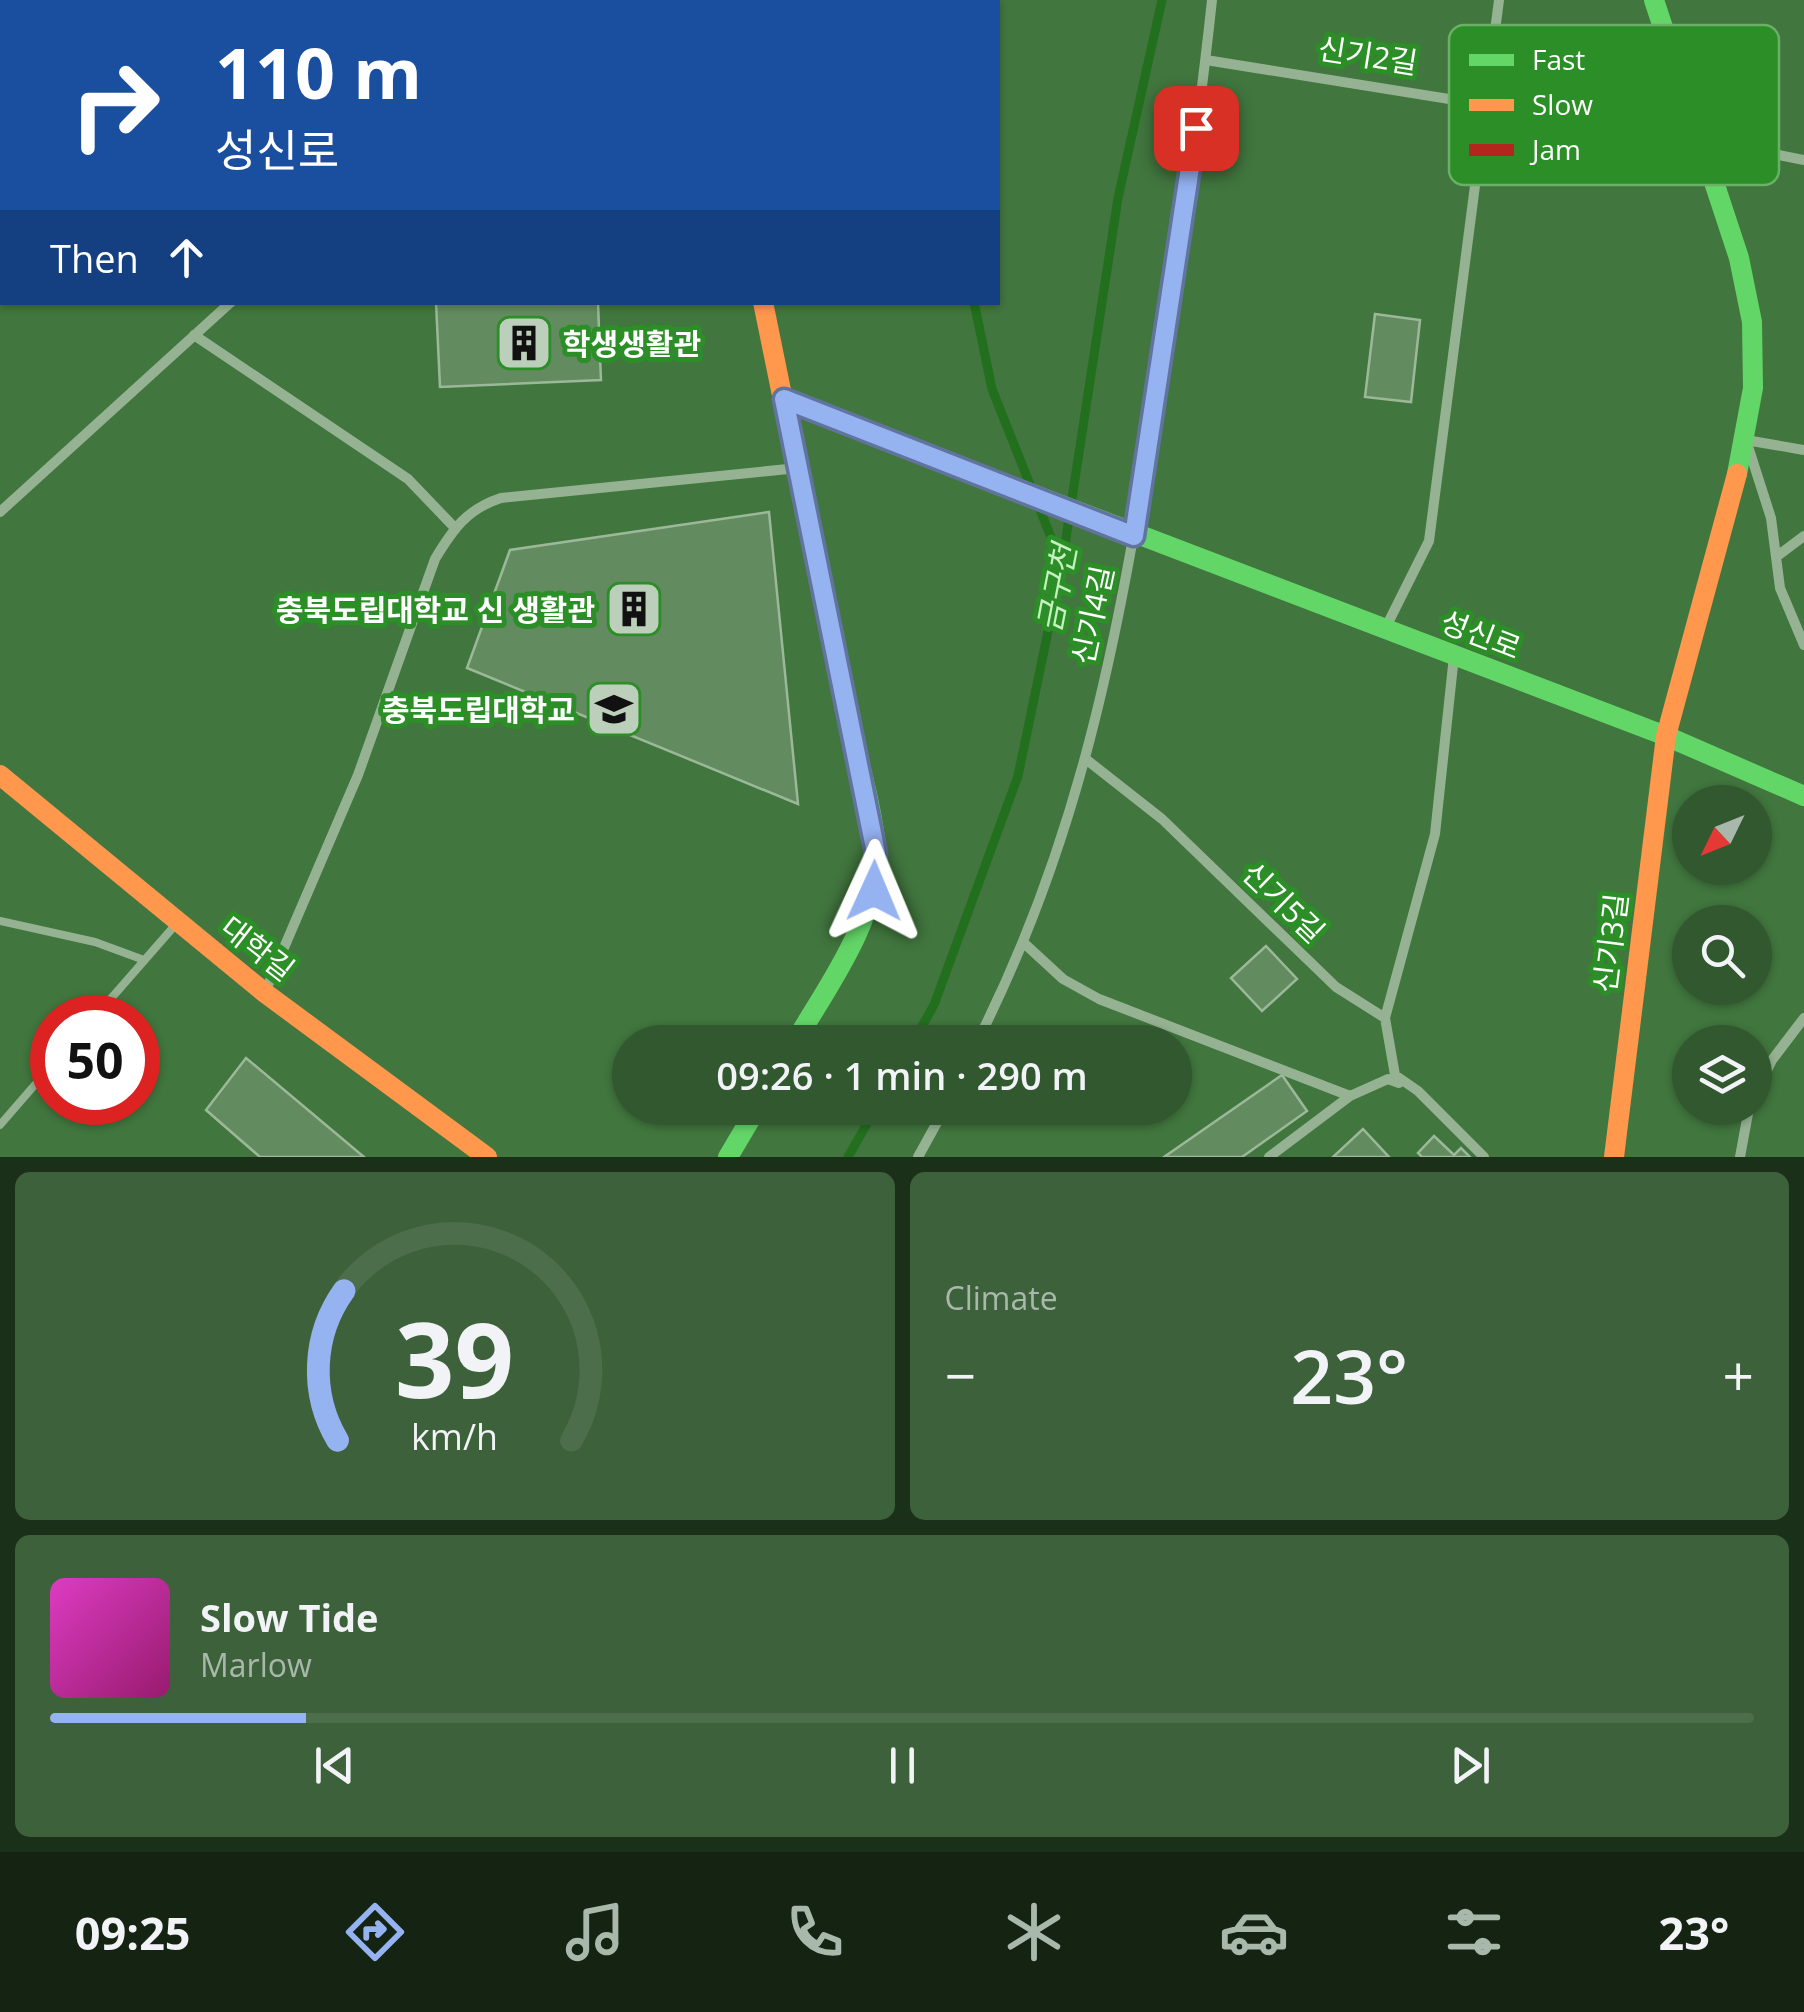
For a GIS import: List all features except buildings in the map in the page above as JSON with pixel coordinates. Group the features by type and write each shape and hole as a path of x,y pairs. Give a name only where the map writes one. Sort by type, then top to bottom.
{"street":[{"name":"신기4길","path":"985,1025 1025,944 1063,843 1087,760 1134,536 1178,264 1212,0"},
{"path":"1496,25 1499,0"},
{"path":"1654,0 1662,25"},
{"name":"신기2길","path":"1206,60 1449,99"},
{"name":"신기2길","path":"1779,155 1804,160"},
{"path":"1385,630 1429,541 1477,185"},
{"path":"1666,736 1746,440 1753,388 1752,322 1739,258 1714,185"},
{"path":"0,512 229,305"},
{"path":"765,305 876,853 874,891 857,936 804,1025"},
{"path":"194,335 408,479 454,527"},
{"name":"성신로","path":"784,399 1134,536 1666,736 1804,796"},
{"path":"1746,440 1804,450"},
{"path":"1746,440 1772,518 1780,588 1804,645"},
{"path":"265,993 358,775 435,560 454,527 478,506 501,498 800,468"},
{"path":"1776,557 1804,536"},
{"path":"1454,656 1435,834 1384,1018 1395,1075 1418,1091 1484,1157"},
{"name":"신기3길","path":"1614,1157 1666,736"},
{"name":"신기5길","path":"1087,760 1162,819 1336,986 1384,1018"},
{"name":"대학길","path":"0,775 265,993 486,1157"},
{"path":"1025,944 1064,979 1099,999 1350,1096"},
{"path":"1772,1060 1804,1018"},
{"path":"1269,1157 1350,1096 1388,1078 1418,1091"},
{"path":"728,1157 747,1125"},
{"path":"918,1157 935,1125"},
{"path":"1740,1157 1746,1125"}],"lane":[{"path":"2,917 144,960"},
{"path":"114,995 178,922"},
{"path":"0,1125 30,1090"}],"waterway":[{"name":"금구천","path":"923,1025 934,1005 1018,776 1062,564 1118,198 1162,0"},
{"path":"975,305 992,389 1060,560"},
{"name":"금구천","path":"848,1157 866,1125"}],"traffic: fast":[{"path":"1654,0 1662,25"},
{"path":"1715,185 1739,258 1752,322 1753,388 1737,474"},
{"path":"784,399 1666,736 1804,796"},
{"path":"805,1025 848,952 874,879 872,819 845,704"},
{"path":"728,1157 747,1125"}],"traffic: slow":[{"path":"764,305 845,704"},
{"path":"1614,1157 1666,736 1737,474"},
{"path":"0,775 265,993 487,1157"}],"place":[{"name":"학생생활관","path":"524,343"},
{"name":"충북도립대학교 신 생활관","path":"634,609"},
{"name":"충북도립대학교","path":"614,709"}],"route":[{"path":"874,891 876,853 784,399 1134,536 1196,128"}]}
